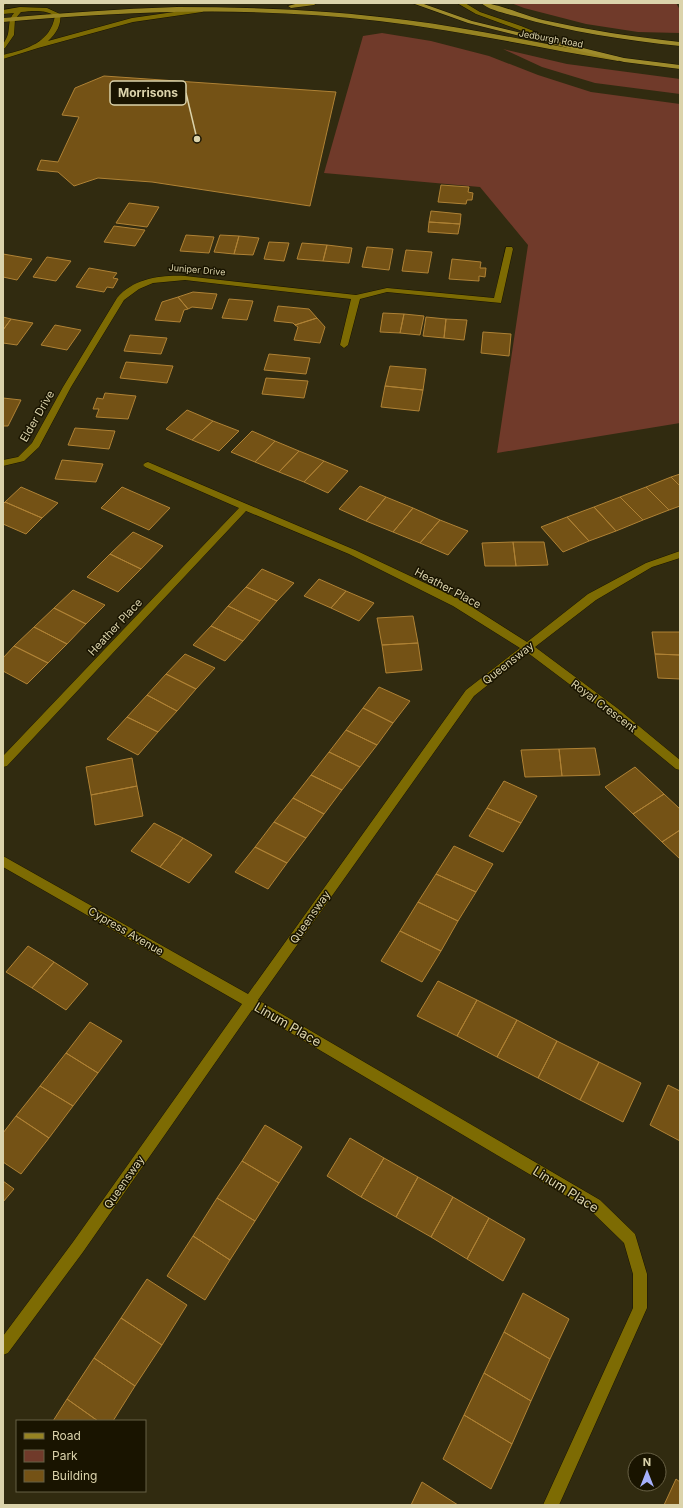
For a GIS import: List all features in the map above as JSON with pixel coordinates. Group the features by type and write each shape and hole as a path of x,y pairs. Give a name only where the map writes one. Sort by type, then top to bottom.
{"highway":[{"name":"Jedburgh Road","path":"415,3 470,22 624,60"},
{"path":"484,3 526,17 566,27 612,36 680,44"},
{"path":"624,60 680,67"}],"main road":[{"path":"3,20 144,10 259,9 314,3"},
{"name":"Jedburgh Road","path":"259,9 338,14 406,22 452,29 565,51 624,60"}],"street":[{"path":"3,47 12,36 12,19 18,11 34,3"},
{"path":"460,3 478,13 520,27 570,47"},
{"path":"3,57 132,20 209,9"},
{"path":"3,12 49,10 56,13 58,16 58,21 53,32 39,46"},
{"name":"Juniper Drive","path":"67,387 121,298 133,288 152,280 166,277 184,278 356,297 387,290 498,301 509,248"},
{"path":"344,345 356,297"},
{"name":"Elder Drive","path":"3,463 21,459 36,445 67,387"},
{"name":"Heather Place","path":"148,465 352,552 457,603 527,647"},
{"name":"Heather Place","path":"3,763 245,507"},
{"name":"Queensway","path":"3,1348 78,1247 470,693 592,597 649,564 680,554"},
{"name":"Royal Crescent","path":"527,647 613,711 680,766"},
{"name":"Cypress Avenue","path":"3,861 250,1002"},
{"name":"Linum Place","path":"250,1002 595,1205 630,1239 640,1274 640,1308 551,1505"}],"green space":[{"path":"511,3 676,3 680,10 680,33 638,32 586,24 524,8"},
{"path":"382,33 431,41 489,56 538,75 591,92 680,104 680,423 497,453 528,245 480,187 324,173 363,36"},
{"path":"503,49 567,64 680,79 680,94 595,83 542,67"}],"building":[{"path":"104,76 336,92 310,206 152,182 98,178 74,186 58,172 37,170 41,160 58,162 79,117 62,115 75,88"},
{"path":"441,185 469,187 468,192 473,193 472,200 467,200 466,204 438,202"},
{"path":"129,203 159,207 147,227 116,223"},
{"path":"431,211 461,214 460,224 429,222"},
{"path":"429,222 460,224 458,234 428,232"},
{"path":"114,226 145,230 135,246 104,242"},
{"path":"186,235 214,237 209,253 180,251"},
{"path":"220,235 239,236 234,254 214,252"},
{"path":"239,236 259,238 253,255 234,254"},
{"path":"269,242 289,243 284,261 264,259"},
{"path":"302,243 327,245 323,261 297,259"},
{"path":"327,245 352,248 349,263 323,261"},
{"path":"367,247 393,249 389,270 362,267"},
{"path":"406,250 432,252 428,273 402,271"},
{"path":"3,254 32,259 17,280 3,277"},
{"path":"47,257 71,261 56,281 33,277"},
{"path":"452,259 481,262 480,268 486,268 485,277 479,276 479,281 449,279"},
{"path":"89,268 117,273 113,278 118,279 113,288 107,287 104,292 76,287"},
{"path":"193,292 217,294 212,309 192,307 188,309 178,297"},
{"path":"178,297 188,309 184,310 180,322 155,320 162,302"},
{"path":"229,299 253,301 247,320 222,318"},
{"path":"278,306 309,309 317,318 295,325 293,323 274,321"},
{"path":"383,313 404,314 400,333 380,332"},
{"path":"404,314 424,316 420,335 400,333"},
{"path":"3,317 11,319 3,330"},
{"path":"426,317 446,319 444,338 423,336"},
{"path":"317,318 325,327 320,343 294,340 298,327 295,325"},
{"path":"11,319 33,323 17,345 3,343 3,330"},
{"path":"446,319 467,320 464,340 444,338"},
{"path":"55,325 81,330 67,350 41,345"},
{"path":"483,332 511,334 509,356 481,353"},
{"path":"130,335 167,338 161,354 124,351"},
{"path":"269,354 310,358 306,374 264,370"},
{"path":"126,362 173,366 167,383 120,378"},
{"path":"390,366 426,369 423,390 385,386"},
{"path":"266,378 308,381 304,398 262,394"},
{"path":"385,386 423,390 419,411 381,407"},
{"path":"105,393 136,396 128,419 96,417 99,409 93,409 97,398 103,399"},
{"path":"3,398 21,400 8,426 3,426"},
{"path":"187,410 213,421 192,440 166,429"},
{"path":"213,421 239,431 219,451 192,440"},
{"path":"75,428 115,431 109,449 68,445"},
{"path":"252,431 275,441 255,462 231,452"},
{"path":"275,441 299,451 279,472 255,462"},
{"path":"299,451 324,461 304,482 279,472"},
{"path":"62,460 103,464 96,482 55,479"},
{"path":"324,461 348,471 328,493 304,482"},
{"path":"680,474 680,486 671,477"},
{"path":"671,477 680,486 680,506 669,510 646,487"},
{"path":"360,486 386,497 366,521 339,509"},
{"path":"21,487 58,503 42,518 5,502"},
{"path":"122,487 170,508 149,530 101,508"},
{"path":"646,487 669,510 643,520 620,497"},
{"path":"386,497 413,508 393,532 366,521"},
{"path":"620,497 643,520 616,531 594,507"},
{"path":"5,502 42,518 26,534 3,524 3,504"},
{"path":"594,507 616,531 589,541 567,517"},
{"path":"413,508 440,520 420,543 393,532"},
{"path":"567,517 589,541 563,552 541,527"},
{"path":"440,520 468,531 448,555 420,543"},
{"path":"133,532 163,546 141,569 110,554"},
{"path":"513,542 516,566 485,566 482,543"},
{"path":"513,542 544,542 548,565 516,566"},
{"path":"110,554 141,569 118,592 87,577"},
{"path":"262,569 294,583 277,601 246,587"},
{"path":"319,579 346,591 331,608 304,596"},
{"path":"246,587 277,601 260,621 228,606"},
{"path":"73,590 105,605 86,624 54,608"},
{"path":"346,591 374,603 359,621 331,608"},
{"path":"228,606 260,621 243,641 211,626"},
{"path":"54,608 86,624 67,644 34,627"},
{"path":"413,616 418,643 382,645 377,618"},
{"path":"211,626 243,641 225,661 193,645"},
{"path":"34,627 67,644 48,663 14,646"},
{"path":"652,632 680,632 680,655 655,654"},
{"path":"418,643 422,670 386,673 382,645"},
{"path":"14,646 48,663 27,684 3,671 3,658"},
{"path":"185,654 215,668 196,689 166,674"},
{"path":"655,654 680,655 680,679 658,678"},
{"path":"166,674 196,689 177,711 147,695"},
{"path":"379,687 410,701 393,723 363,708"},
{"path":"147,695 177,711 158,732 127,717"},
{"path":"363,708 393,723 377,745 346,730"},
{"path":"127,717 158,732 138,755 107,739"},
{"path":"346,730 377,745 360,767 329,752"},
{"path":"595,748 600,775 562,776 559,749"},
{"path":"559,749 562,776 525,777 521,750"},
{"path":"329,752 360,767 342,790 311,775"},
{"path":"132,758 137,786 91,795 86,767"},
{"path":"635,767 664,794 633,814 605,787"},
{"path":"311,775 342,790 324,814 293,798"},
{"path":"504,781 537,796 521,823 487,808"},
{"path":"137,786 143,816 95,825 91,795"},
{"path":"664,794 680,809 680,830 662,842 633,814"},
{"path":"293,798 324,814 306,838 274,822"},
{"path":"487,808 521,823 503,852 469,836"},
{"path":"274,822 306,838 287,863 255,847"},
{"path":"154,823 183,838 160,867 131,851"},
{"path":"680,830 680,859 662,842"},
{"path":"183,838 212,855 189,883 160,867"},
{"path":"454,846 493,864 476,892 436,874"},
{"path":"255,847 287,863 268,889 235,872"},
{"path":"436,874 476,892 458,921 418,902"},
{"path":"418,902 458,921 441,951 400,931"},
{"path":"400,931 441,951 422,982 381,961"},
{"path":"28,946 54,962 32,988 6,972"},
{"path":"54,962 88,984 66,1010 32,988"},
{"path":"438,981 477,1000 457,1036 417,1016"},
{"path":"477,1000 517,1020 497,1057 457,1036"},
{"path":"517,1020 557,1041 538,1078 497,1057"},
{"path":"90,1022 122,1041 98,1073 66,1053"},
{"path":"557,1041 599,1062 580,1100 538,1078"},
{"path":"66,1053 98,1073 73,1106 40,1086"},
{"path":"599,1062 641,1083 623,1122 580,1100"},
{"path":"668,1085 680,1091 680,1141 650,1125"},
{"path":"40,1086 73,1106 49,1138 16,1116"},
{"path":"16,1116 49,1138 21,1174 3,1162 3,1133"},
{"path":"265,1125 302,1147 279,1183 242,1161"},
{"path":"350,1138 384,1158 361,1197 327,1176"},
{"path":"384,1158 418,1177 396,1217 361,1197"},
{"path":"242,1161 279,1183 255,1221 217,1198"},
{"path":"418,1177 453,1197 431,1237 396,1217"},
{"path":"3,1181 14,1189 3,1202"},
{"path":"453,1197 489,1218 467,1259 431,1237"},
{"path":"217,1198 255,1221 230,1260 193,1236"},
{"path":"489,1218 525,1239 503,1281 467,1259"},
{"path":"193,1236 230,1260 205,1300 167,1276"},
{"path":"147,1279 187,1305 162,1345 121,1318"},
{"path":"523,1293 569,1319 550,1359 504,1332"},
{"path":"121,1318 162,1345 135,1386 94,1358"},
{"path":"504,1332 550,1359 531,1401 484,1373"},
{"path":"94,1358 135,1386 114,1420 97,1420 67,1399"},
{"path":"484,1373 531,1401 512,1444 464,1415"},
{"path":"67,1399 97,1420 54,1420"},
{"path":"464,1415 512,1444 491,1489 443,1459"},
{"path":"676,1479 680,1482 680,1505 664,1505"},
{"path":"422,1482 458,1505 411,1505"}],"place":[{"name":"Morrisons","path":"197,139"}]}
